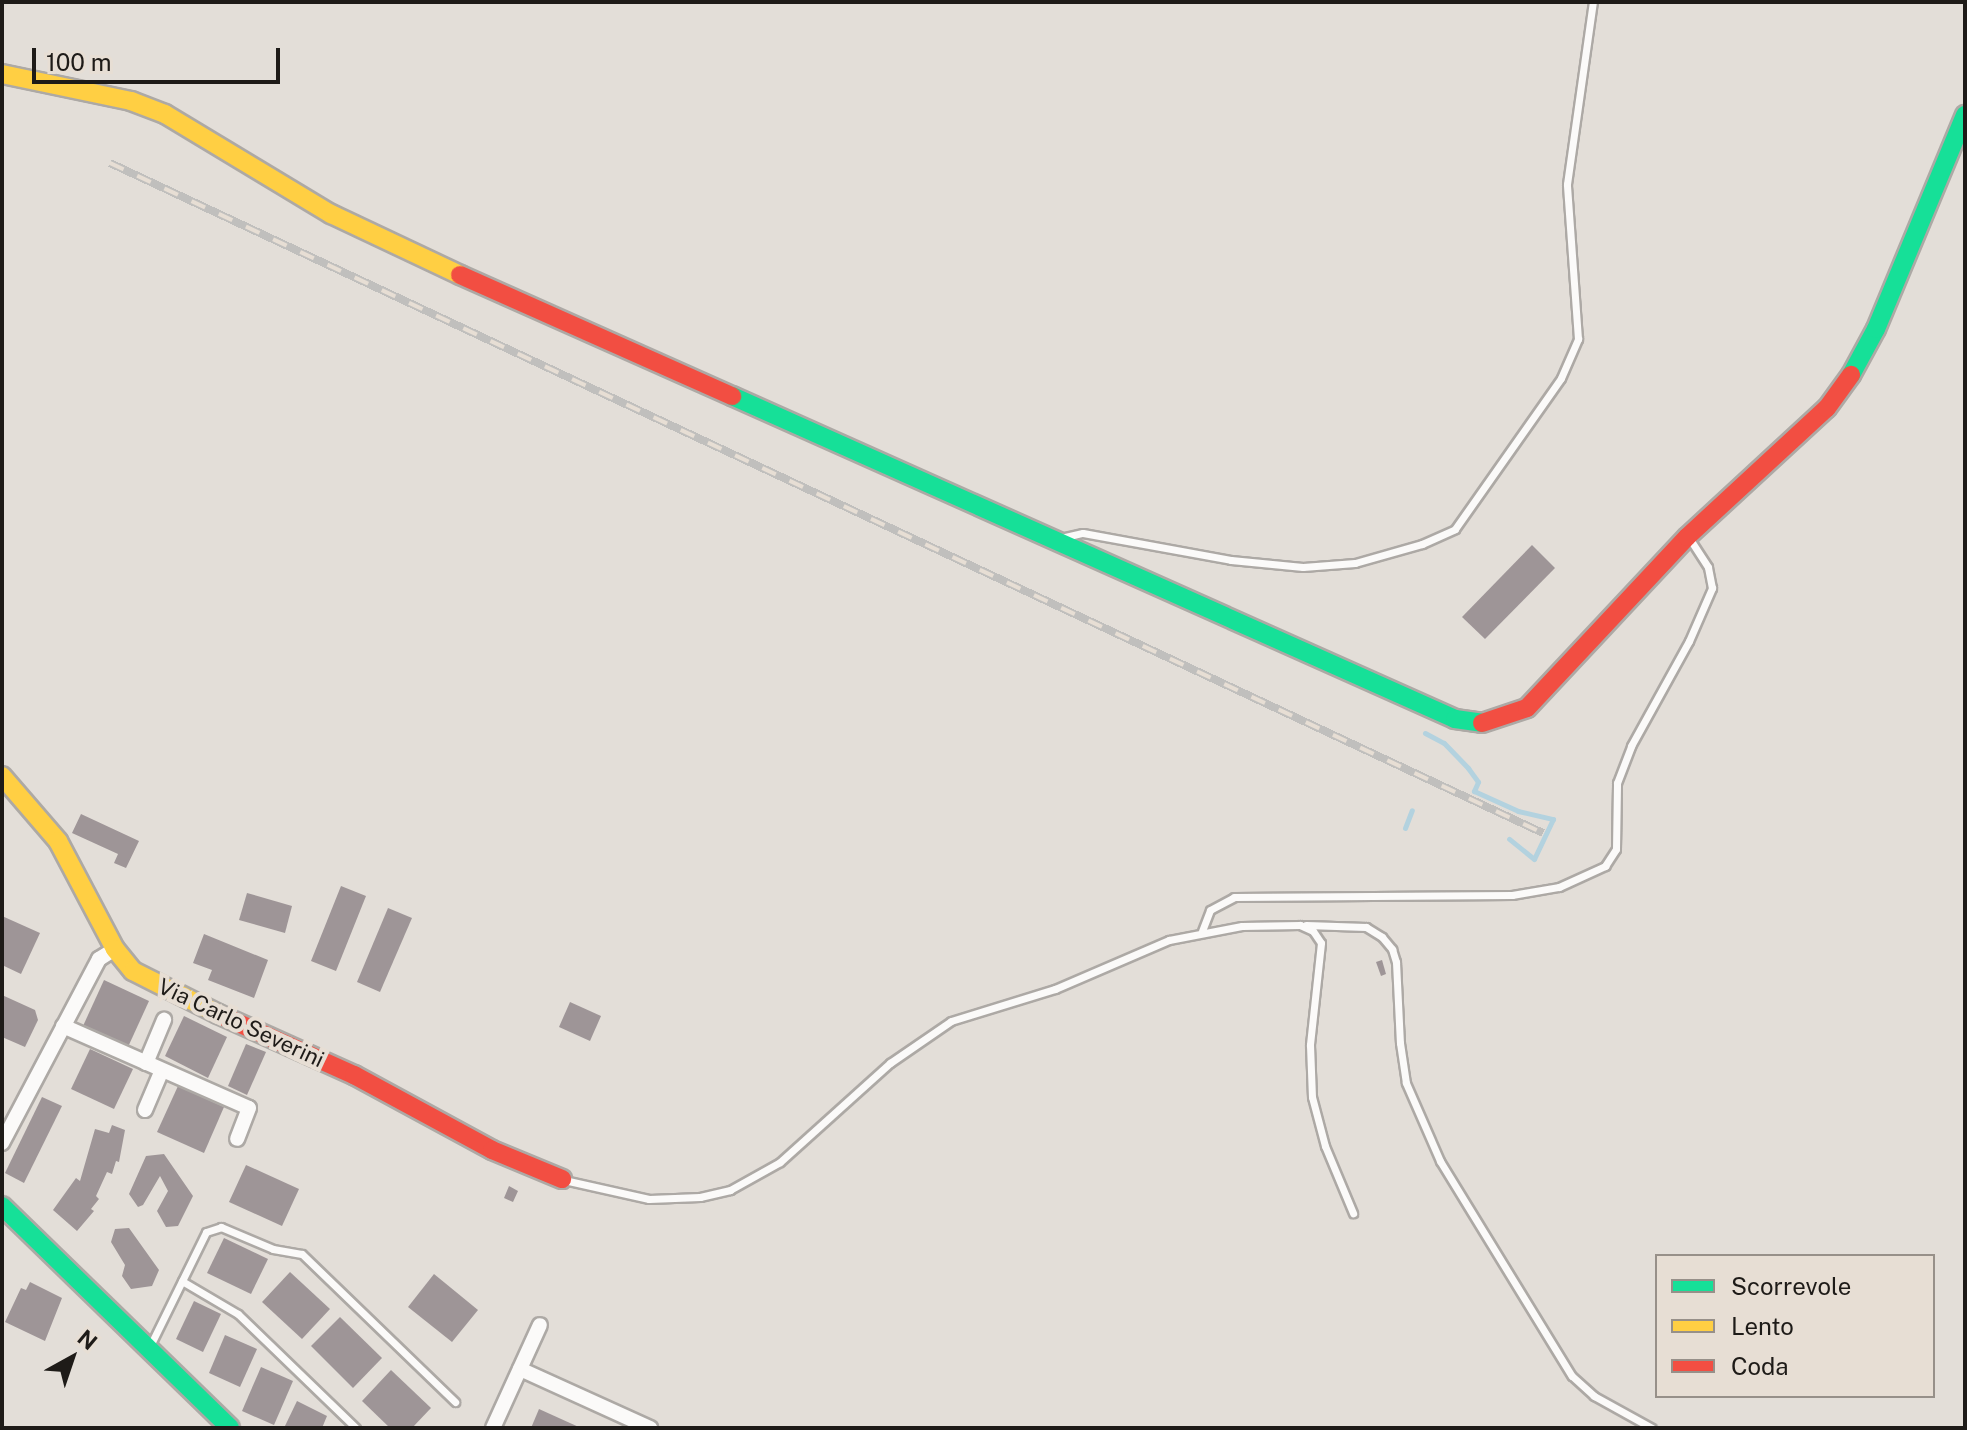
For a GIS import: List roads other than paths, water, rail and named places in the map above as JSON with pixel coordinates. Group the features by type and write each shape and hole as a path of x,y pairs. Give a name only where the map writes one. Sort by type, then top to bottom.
{"street":[{"path":"2,74 131,101 165,114 331,214 386,242 1455,719 1479,724 1527,708 1574,662 1687,537 1827,408 1856,369 1876,329 1965,115"},
{"name":"Via Carlo Severini","path":"2,776 42,819 67,854 115,949 133,971 164,989 334,1065 492,1150 562,1179"},
{"path":"2,1143 99,959 115,949"},
{"path":"146,1063 164,1020"},
{"path":"63,1026 249,1108 237,1139"},
{"path":"145,1110 162,1070"},
{"path":"2,1206 230,1428"},
{"path":"493,1428 540,1325"},
{"path":"520,1369 650,1428"}],"lane":[{"path":"1055,539 1083,533 1231,560 1303,567 1355,563 1422,544 1455,529 1561,378 1578,339 1567,184 1593,2"},
{"path":"1202,931 1210,910 1234,897 1512,895 1559,887 1605,866 1616,849 1617,783 1631,746 1689,641 1712,588 1708,567 1687,537"},
{"path":"1300,925 1313,931 1321,943 1310,1045 1312,1097 1325,1146 1353,1213"},
{"path":"562,1179 649,1199 700,1197 730,1190 780,1162 890,1063 938,1028 982,1009 1055,989 1144,948 1202,931 1300,925 1360,926 1377,933 1387,943 1396,962 1400,1043 1406,1083 1440,1161 1572,1376 1594,1396 1652,1428"},
{"path":"149,1347 206,1232 214,1227 232,1230 273,1249 302,1254 455,1402"},
{"path":"182,1281 238,1314 356,1428"}],"waterway":[{"path":"1425,733 1444,743 1468,768 1478,782 1474,791 1518,811 1553,819 1534,859 1509,839"},
{"path":"1405,828 1412,810"}],"railway":[{"path":"110,163 1543,833"}]}
